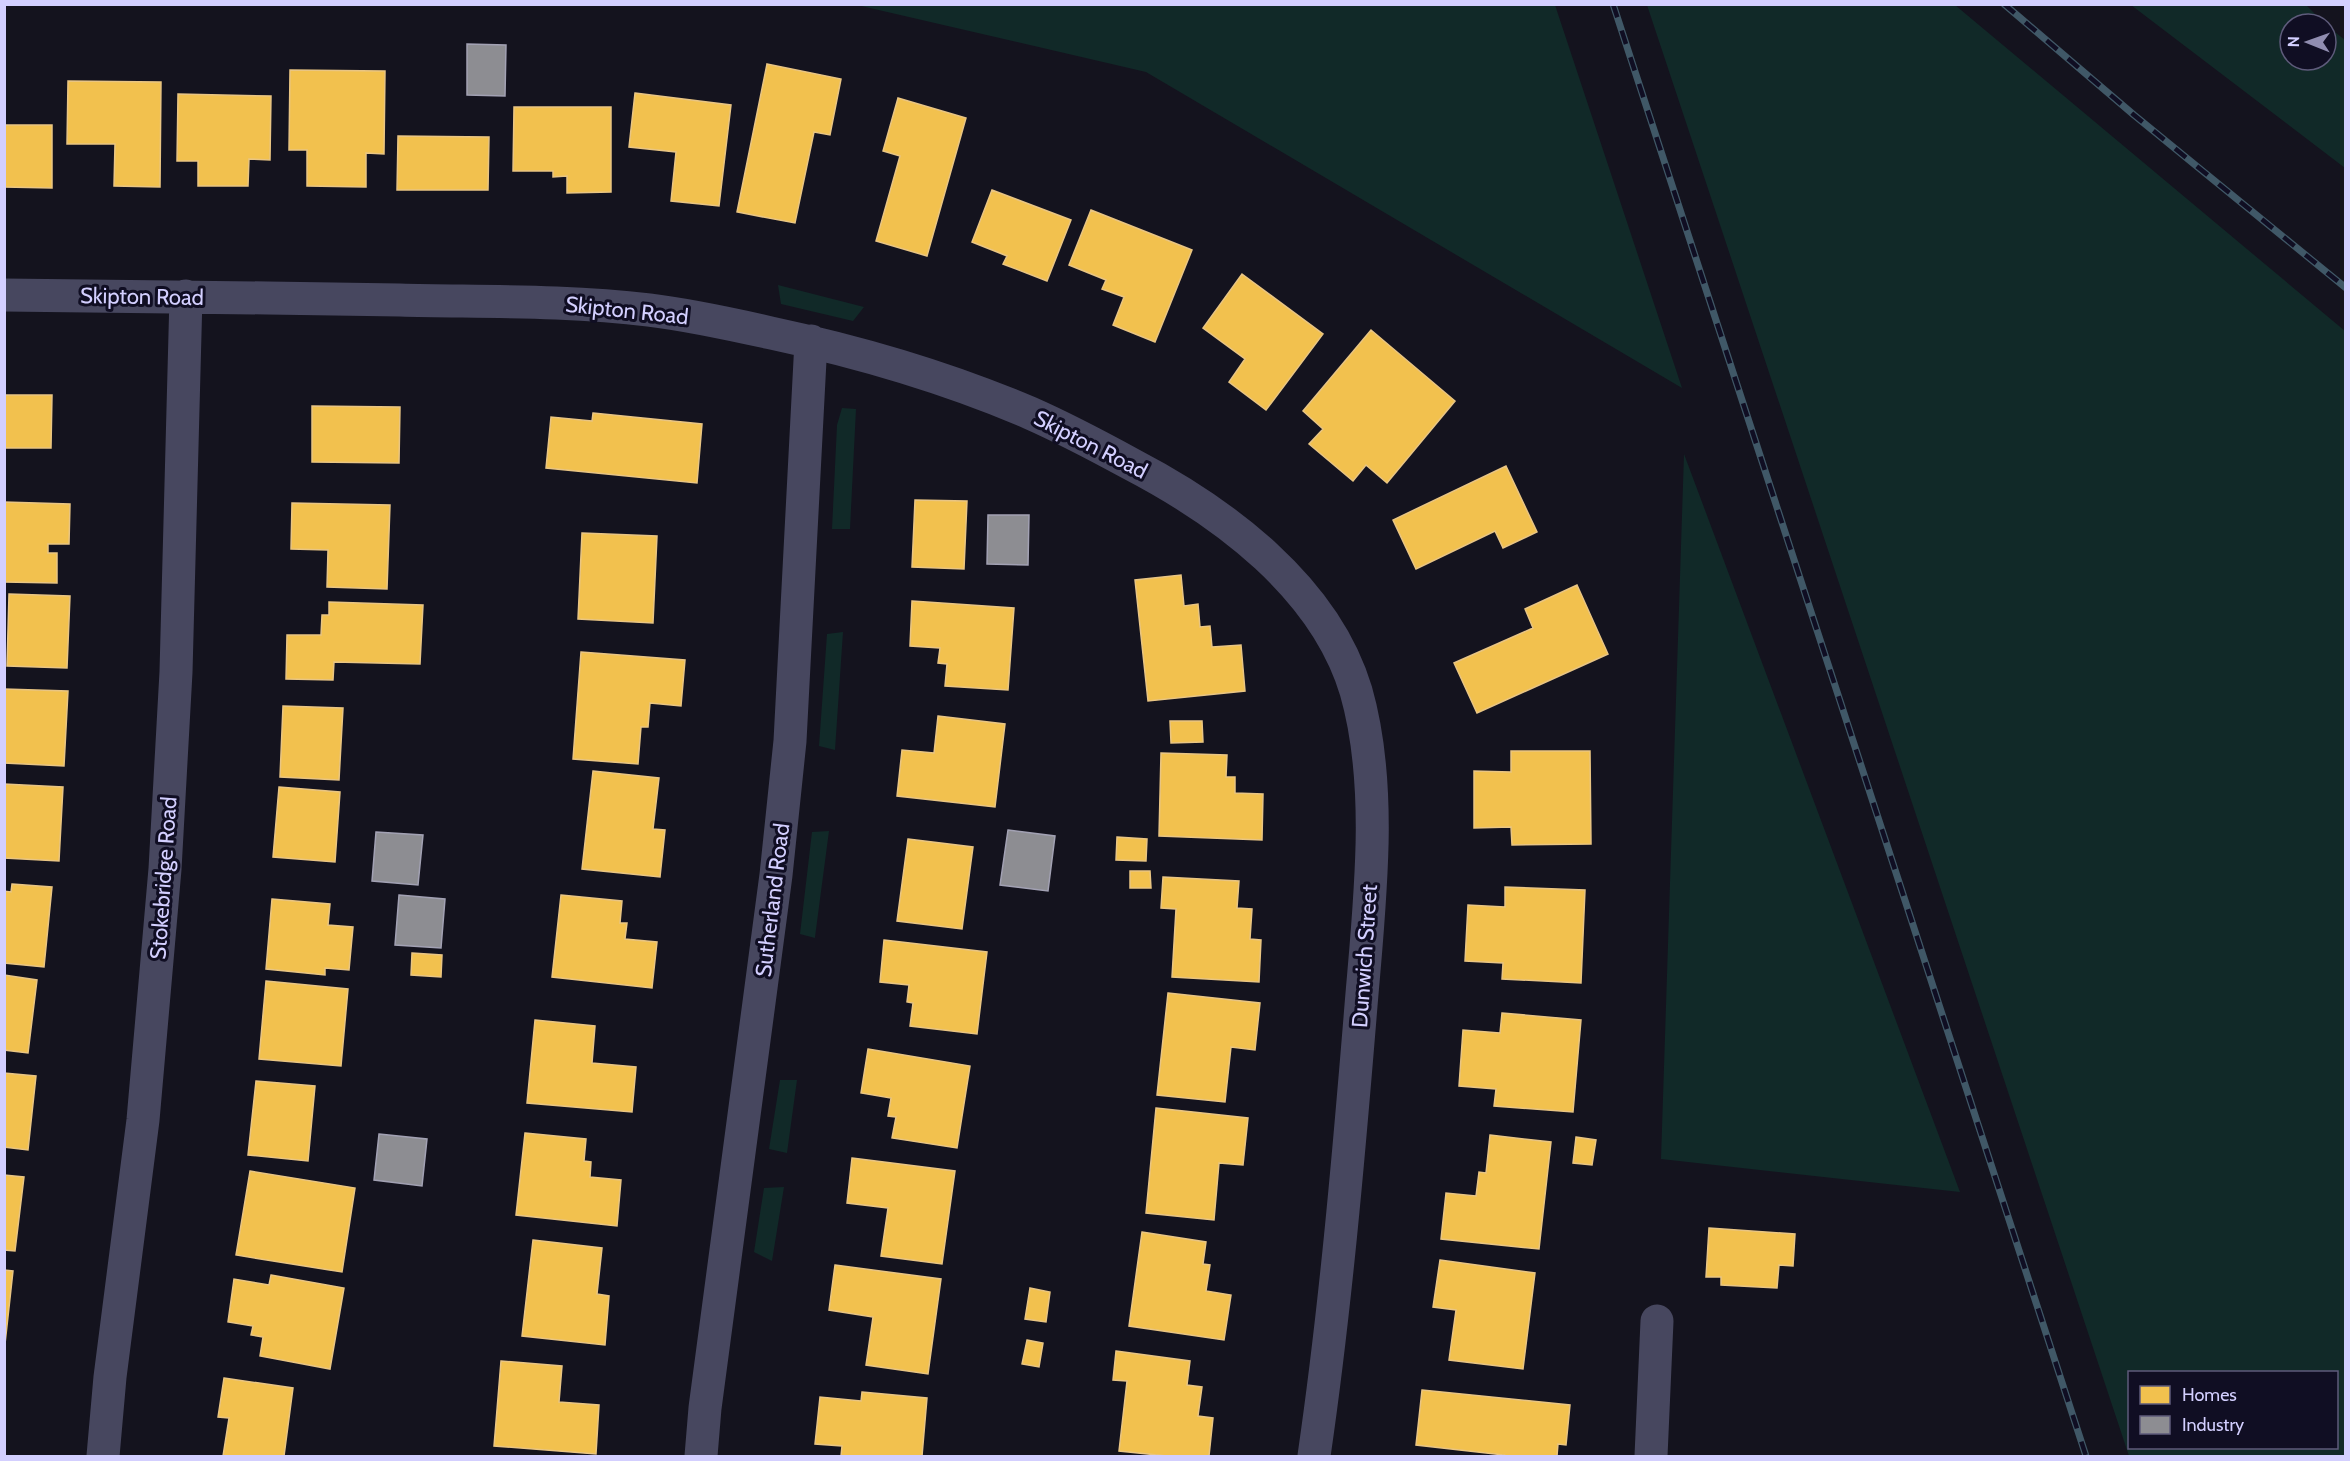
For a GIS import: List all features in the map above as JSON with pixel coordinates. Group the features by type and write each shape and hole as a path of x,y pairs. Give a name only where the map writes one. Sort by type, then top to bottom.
{"street":[{"name":"Skipton Road","path":"4,295 582,303 708,319 811,341 908,366 1031,414 1174,487 1210,511"},
{"name":"Stokebridge Road","path":"103,1456 110,1377 143,1120 165,869 176,672 186,296"},
{"name":"Sutherland Road","path":"701,1456 705,1408 776,875 790,741 811,341"},
{"name":"Dunwich Street","path":"1210,511 1263,551 1306,599 1334,641 1355,687 1364,729 1370,776 1372,826 1369,907 1357,1061 1323,1393 1314,1456"},
{"path":"1651,1456 1657,1321"}],"green space":[{"path":"857,5 1555,5 1682,388 1146,72"},
{"path":"1647,5 1955,5 2345,331 2345,1456 2129,1456"},
{"path":"2131,5 2306,5 2313,12 2278,12 2278,72 2338,72 2338,34 2345,40 2345,168"},
{"path":"778,285 864,307 853,321 781,304"},
{"path":"842,408 856,409 850,529 832,529 837,425"},
{"path":"1684,454 1960,1192 1661,1159"},
{"path":"843,632 835,750 819,746 827,634"},
{"path":"829,831 815,938 800,934 812,832"},
{"path":"780,1080 797,1080 787,1153 769,1149"},
{"path":"784,1187 772,1261 754,1252 764,1188"}],"building: Homes":[{"path":"767,64 841,79 830,135 814,132 795,223 737,212"},
{"path":"290,70 385,71 384,154 366,153 366,187 307,186 307,150 289,150"},
{"path":"68,81 161,82 160,187 114,186 115,144 67,144"},
{"path":"635,93 731,105 719,206 671,201 676,152 629,147"},
{"path":"178,94 271,96 270,160 249,159 248,186 198,186 198,161 177,161"},
{"path":"898,98 966,118 927,256 876,241 900,156 883,151"},
{"path":"514,107 611,107 611,192 567,193 567,176 553,177 553,171 513,171"},
{"path":"4,125 52,125 52,188 4,187"},
{"path":"398,136 489,137 488,190 397,190"},
{"path":"992,190 1071,220 1047,281 1003,264 1007,256 972,242"},
{"path":"1091,210 1192,250 1155,342 1113,325 1124,297 1102,289 1106,280 1069,265"},
{"path":"1242,274 1323,334 1266,410 1229,382 1245,359 1203,328"},
{"path":"1371,330 1455,401 1387,483 1366,465 1353,481 1309,444 1323,429 1303,411"},
{"path":"4,395 52,395 51,448 4,448"},
{"path":"312,406 400,407 399,463 312,462"},
{"path":"593,413 702,424 697,483 546,468 551,417 592,421"},
{"path":"1506,466 1537,532 1503,548 1495,531 1416,569 1393,520"},
{"path":"915,500 967,501 964,569 912,567"},
{"path":"4,502 70,504 69,544 48,544 48,553 57,553 57,583 4,582"},
{"path":"292,503 390,505 387,589 327,587 328,550 291,549"},
{"path":"582,533 657,536 653,623 578,619"},
{"path":"1181,575 1184,606 1198,604 1200,627 1210,626 1212,647 1241,645 1245,691 1148,701 1135,580"},
{"path":"1577,585 1608,654 1477,713 1454,663 1533,628 1525,609"},
{"path":"9,594 70,596 67,668 7,666"},
{"path":"912,601 1014,608 1008,690 945,686 947,664 938,663 940,648 910,646"},
{"path":"329,602 423,605 420,664 334,662 333,680 286,679 287,635 321,635 322,615 329,615"},
{"path":"581,652 685,660 681,706 650,703 648,727 641,727 638,764 573,759"},
{"path":"4,689 68,691 64,766 4,763"},
{"path":"283,706 343,708 339,780 280,777"},
{"path":"938,716 1005,724 995,807 897,796 902,750 934,753"},
{"path":"1170,721 1202,721 1203,742 1171,743"},
{"path":"1511,751 1590,751 1591,844 1512,845 1511,827 1474,828 1474,771 1511,772"},
{"path":"1161,753 1227,755 1226,777 1235,777 1235,793 1263,794 1262,840 1159,836"},
{"path":"593,771 659,778 653,829 665,830 660,877 582,869"},
{"path":"4,784 63,787 59,861 4,858"},
{"path":"279,787 340,792 335,862 273,857"},
{"path":"1117,837 1147,839 1146,861 1116,860"},
{"path":"908,839 973,847 962,929 897,921"},
{"path":"1130,871 1150,871 1151,888 1130,888"},
{"path":"1163,877 1239,881 1237,908 1252,909 1250,939 1261,940 1259,982 1172,977 1176,909 1161,908"},
{"path":"12,884 52,887 44,967 4,963 4,891 11,892"},
{"path":"1505,887 1585,890 1581,983 1502,979 1503,963 1465,961 1468,905 1505,907"},
{"path":"561,895 622,901 620,923 627,923 625,939 657,942 652,988 552,977"},
{"path":"272,899 330,904 328,925 353,927 349,970 325,968 325,975 266,969"},
{"path":"884,940 987,952 977,1034 910,1026 913,1003 907,1002 909,985 880,982"},
{"path":"412,953 442,955 441,977 411,975"},
{"path":"4,975 37,980 28,1053 4,1050"},
{"path":"266,981 348,989 341,1066 259,1059"},
{"path":"1168,993 1260,1003 1255,1050 1231,1047 1225,1102 1157,1095"},
{"path":"1502,1013 1581,1020 1573,1112 1494,1106 1496,1089 1459,1086 1463,1030 1500,1033"},
{"path":"535,1020 595,1026 592,1063 636,1067 632,1112 527,1103"},
{"path":"868,1049 970,1066 957,1148 892,1138 896,1117 888,1116 891,1098 861,1093"},
{"path":"4,1073 36,1076 28,1150 4,1147"},
{"path":"256,1081 315,1086 308,1161 248,1155"},
{"path":"1156,1108 1248,1118 1243,1165 1219,1163 1214,1220 1146,1213"},
{"path":"525,1133 586,1139 584,1161 591,1162 590,1177 621,1180 617,1226 516,1215"},
{"path":"1490,1135 1551,1142 1539,1249 1441,1239 1446,1193 1476,1196 1479,1172 1486,1173"},
{"path":"1576,1137 1596,1140 1592,1165 1573,1163"},
{"path":"852,1158 955,1171 942,1264 881,1256 888,1208 847,1203"},
{"path":"250,1171 355,1188 342,1272 236,1255"},
{"path":"4,1175 24,1177 15,1251 4,1250"},
{"path":"1709,1228 1795,1234 1793,1266 1779,1265 1777,1288 1721,1285 1721,1277 1706,1277"},
{"path":"1142,1232 1206,1242 1203,1264 1210,1265 1206,1291 1231,1295 1224,1340 1129,1326"},
{"path":"533,1240 602,1248 597,1294 609,1296 605,1345 522,1336"},
{"path":"1440,1260 1535,1273 1523,1369 1449,1360 1456,1310 1433,1307"},
{"path":"835,1265 941,1279 928,1374 866,1365 873,1317 829,1310"},
{"path":"4,1270 13,1271 5,1344 4,1344"},
{"path":"271,1275 344,1288 330,1369 260,1356 263,1337 251,1335 253,1326 228,1322 234,1279 269,1285"},
{"path":"1030,1288 1050,1292 1046,1322 1025,1319"},
{"path":"1027,1340 1043,1343 1039,1367 1022,1364"},
{"path":"1116,1351 1190,1361 1187,1385 1202,1387 1198,1416 1213,1418 1209,1456 1167,1456 1119,1451 1127,1381 1113,1380"},
{"path":"501,1361 562,1366 559,1402 599,1405 596,1454 494,1446"},
{"path":"224,1378 293,1388 284,1456 223,1456 229,1418 218,1417"},
{"path":"1422,1390 1570,1405 1566,1445 1558,1444 1557,1456 1503,1456 1416,1445"},
{"path":"862,1392 927,1398 922,1456 841,1456 842,1446 815,1444 820,1397 861,1401"}],"building: Industry":[{"path":"467,44 506,45 505,96 467,95"},
{"path":"988,515 1029,515 1028,565 987,564"},
{"path":"1008,830 1055,836 1048,891 1000,885"},
{"path":"376,832 423,835 418,885 372,881"},
{"path":"399,895 445,899 441,948 395,945"},
{"path":"379,1134 427,1139 422,1186 374,1180"}],"railway":[{"path":"1613,4 2086,1456"},
{"path":"2004,4 2134,115 2346,288"}]}
